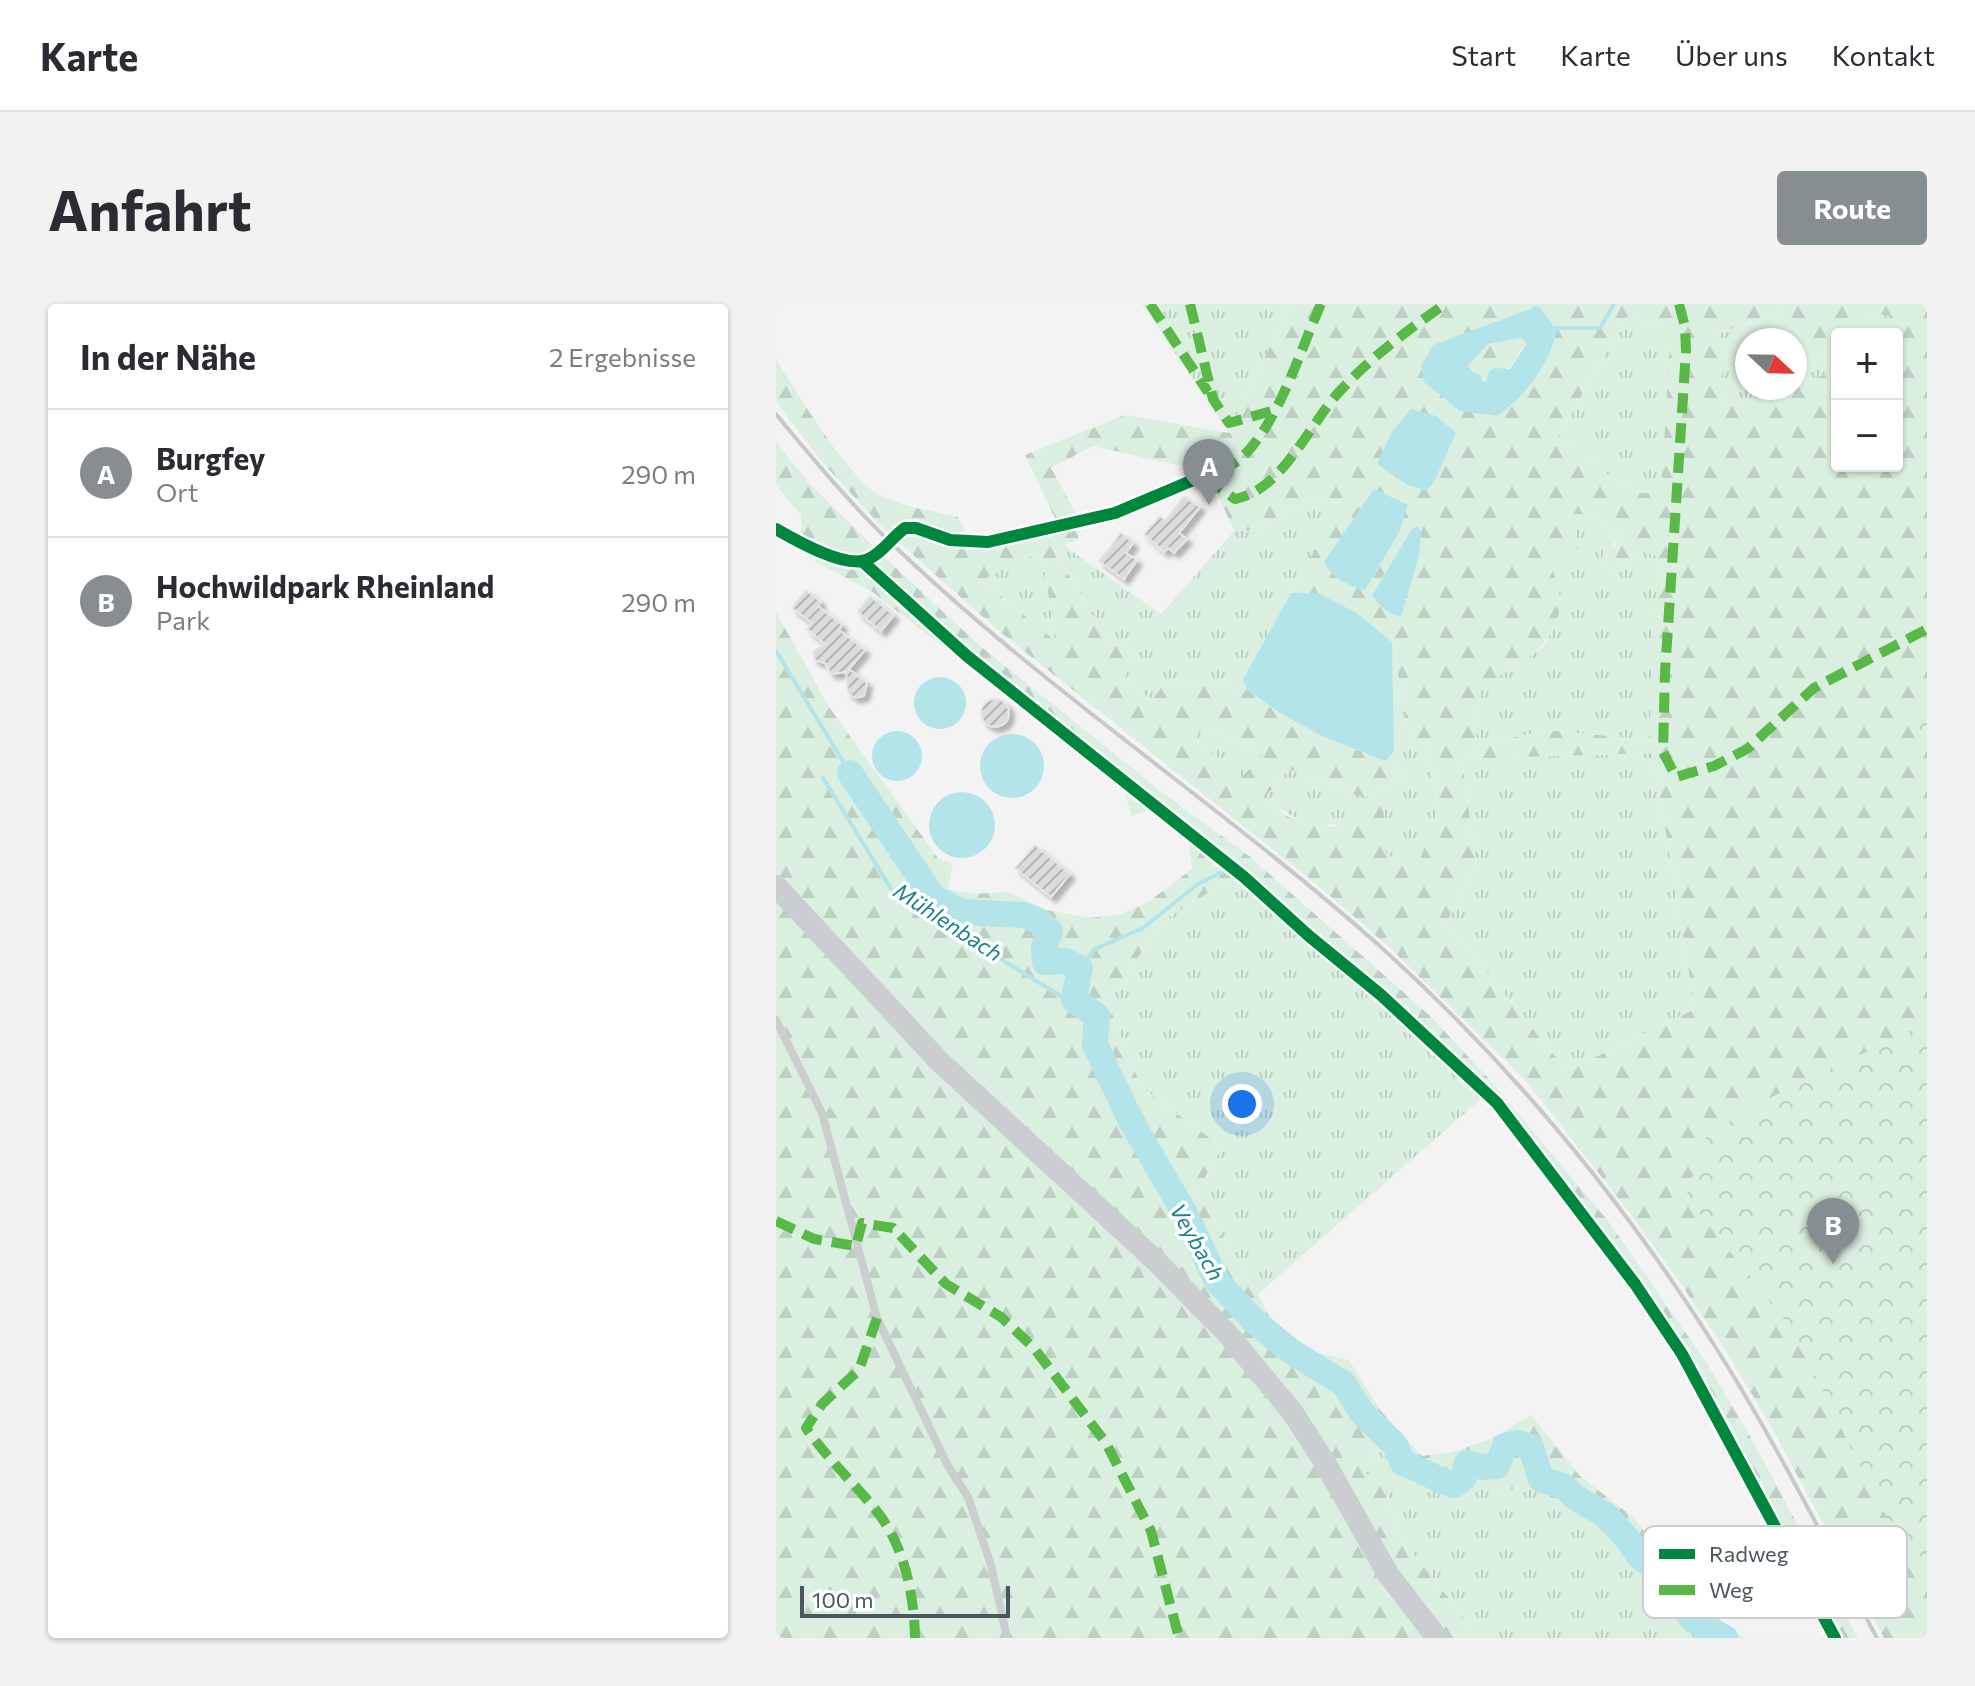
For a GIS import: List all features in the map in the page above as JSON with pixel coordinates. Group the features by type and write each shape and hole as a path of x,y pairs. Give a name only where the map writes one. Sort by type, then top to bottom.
{"main road":[{"path":"776,886 940,1062 1186,1289 1226,1332 1293,1413 1388,1574 1437,1638"}],"street":[{"path":"776,529 844,560 863,562 905,528 916,528 950,540 988,542 1115,513 1210,473"}],"lane":[{"path":"863,562 967,656 1136,790"},
{"path":"776,1020 822,1113 877,1318 948,1466 968,1497 991,1565 1007,1638"}],"green space":[{"path":"1142,304 1290,304 1229,433"},
{"path":"1290,304 1927,304 1927,1638 1884,1638 1873,1618 1907,1618 1907,1526 1824,1526 1771,1426 1726,1351 1626,1208 1526,1081 1389,947 1316,884 1000,632 895,539 908,532 949,544 1077,526 1079,539 1053,549 1108,641 1131,651 1125,682 1152,700 1166,681 1247,690 1322,736 1385,761 1394,752 1403,780 1364,798 1289,769 1265,797 1288,817 1333,827 1383,802 1386,854 1416,870 1438,811 1429,746 1410,738 1392,642 1357,613 1318,593 1291,593 1342,501 1295,505 1256,530 1234,531 1208,472 1093,446 1051,468 1077,515 1055,518 1025,455 1125,415 1229,433","holes":["1626,317 1656,323 1670,341 1662,478 1654,493 1639,493 1609,476 1591,457 1557,439","1557,331 1497,416 1433,345","1559,513 1591,515 1619,535 1614,547 1603,552 1601,566 1615,572 1639,551 1658,556 1649,740 1546,730 1475,747 1482,684 1531,655 1550,635 1556,622 1560,603 1552,565 1582,546","1417,527 1421,531 1419,556 1401,617 1372,594 1412,529","1042,551 1055,641 981,580","1200,724 1262,755 1262,756 1242,777 1194,738","1653,753 1695,1009 1567,1071 1446,923 1476,866 1462,759"]},
{"path":"1786,311 1795,328 1735,328"},
{"path":"1872,313 1892,316 1883,328 1856,328"},
{"path":"1626,317 1656,323 1670,340 1663,478 1654,493 1639,493 1609,476 1591,457 1557,439"},
{"path":"1735,328 1735,400 1747,400 1728,406 1719,390 1726,350 1717,334"},
{"path":"1521,338 1527,343 1514,362 1489,375 1486,382 1466,368 1488,344"},
{"path":"1807,349 1822,358 1831,350 1831,373 1807,380"},
{"path":"776,359 824,434 868,487 899,503 958,517 967,536 888,532 882,527 822,462 776,402"},
{"path":"776,442 810,484 876,549 867,554 848,556 801,535 801,515 776,485"},
{"path":"1343,501 1243,678 1247,690 1166,681 1152,700 1125,682 1131,651 1108,641 1053,548 1063,545 1161,614 1234,531 1256,530 1295,505"},
{"path":"1558,513 1591,515 1619,535 1601,566 1615,572 1639,551 1658,555 1650,740 1546,730 1475,747 1482,683 1511,670 1545,645 1560,607 1552,565"},
{"path":"1042,551 1055,642 981,579"},
{"path":"883,556 979,645 1163,793 1249,856 1429,1015 1490,1080 1608,1221 1708,1365 1798,1526 1768,1526 1738,1470 1735,1443 1623,1270 1486,1097 1383,994 1234,877 1162,921 1108,1003 1141,1087 1222,1147 1196,1193 1272,1322 1317,1353 1349,1360 1380,1410 1422,1456 1451,1452 1491,1439 1531,1415 1581,1477 1633,1517 1643,1530 1643,1570 1579,1509 1533,1490 1486,1488 1444,1491 1403,1467 1378,1441 1363,1471 1386,1490 1397,1534 1477,1638 776,1638 776,612 829,707 938,858 953,864 948,889 971,894 1008,892 1047,910 1090,918 1120,914 1147,903 1192,869 1188,837 1151,809 1131,816 1124,789 1026,710 871,591 814,561 821,557 864,570"},
{"path":"1392,642 1410,738 1429,746 1438,811 1417,871 1386,854 1348,820 1326,825 1304,821 1283,811 1265,797 1289,769 1364,798 1403,780 1394,752"},
{"path":"1927,703 1927,752 1914,709"},
{"path":"1199,723 1263,756 1242,778 1194,738"},
{"path":"1653,753 1695,1009 1567,1071 1446,923 1476,866 1462,759"},
{"path":"1234,877 1462,1077 1480,1100 1258,1294 1196,1193 1222,1147 1141,1087 1108,1003 1162,921"},
{"path":"1927,1023 1927,1564 1907,1540 1907,1526 1895,1526 1882,1510 1793,1331 1686,1196 1707,1135 1761,1102"},
{"path":"1378,1441 1403,1467 1444,1491 1486,1488 1533,1490 1579,1509 1643,1570 1643,1618 1679,1618 1685,1628 1701,1638 1477,1638 1397,1534 1386,1490 1363,1471"},
{"path":"1679,1618 1712,1618 1745,1638 1701,1638 1685,1628"},
{"path":"1818,1618 1847,1618 1858,1638 1829,1638"}],"water":[{"path":"1539,306 1557,331 1542,368 1518,399 1497,416 1460,411 1424,382 1421,366 1433,345","holes":["1521,338 1527,343 1510,369 1494,368 1489,371 1486,382 1466,368 1488,344"]},
{"path":"1411,409 1436,416 1456,433 1434,482 1426,491 1406,484 1377,464 1392,432"},
{"path":"1374,489 1408,505 1399,532 1365,590 1342,580 1324,562"},
{"path":"1417,526 1421,531 1419,556 1401,617 1384,609 1372,595 1412,529"},
{"path":"1291,593 1318,593 1357,613 1392,642 1394,752 1385,761 1322,736 1247,690 1243,679"},
{"path":"940,677 958,685 966,703 958,721 940,729 922,721 914,703 922,685"},
{"path":"897,731 914,739 922,756 914,773 897,781 880,773 872,756 880,739"},
{"path":"1012,734 1035,743 1044,766 1035,789 1012,798 989,789 980,766 989,743"},
{"path":"962,792 975,795 985,802 992,812 995,825 992,838 985,848 975,855 962,858 949,855 939,848 932,838 929,825 932,812 939,802 949,795"}],"building":[{"path":"1184,496 1200,507 1179,533 1187,539 1174,553 1168,548 1164,552 1144,534 1160,516 1165,521"},
{"path":"1121,533 1133,543 1126,553 1137,560 1124,579 1099,561"},
{"path":"806,590 821,602 818,606 842,625 839,630 865,650 849,669 867,683 864,696 855,698 848,693 846,672 831,674 825,663 814,660 814,651 825,644 807,629 812,623 792,608"},
{"path":"870,596 894,615 881,631 858,612"},
{"path":"995,699 1005,703 1009,713 1005,723 995,727 985,723 981,713 985,703"},
{"path":"1035,845 1070,874 1051,897 1015,868"}],"waterway":[{"path":"1554,328 1600,328 1614,304"},
{"path":"776,651 850,773"},
{"name":"Veybach","path":"850,773 933,897 962,912 1024,915 1039,921 1050,931 1044,948 1045,962 1065,961 1080,968 1074,1000 1097,1016 1095,1045 1131,1121 1185,1214 1217,1281 1254,1321 1289,1350 1344,1384 1362,1413 1395,1445 1403,1463 1454,1485 1463,1479 1467,1463 1482,1467 1497,1466 1505,1446 1517,1443 1531,1447 1541,1479 1563,1486 1576,1498 1607,1516 1643,1559"},
{"name":"Mühlenbach","path":"823,778 893,892 1059,995 1074,1000"},
{"path":"1080,968 1095,949 1143,928 1198,884 1224,871"},
{"name":"Veybach","path":"1045,962 1052,951"},
{"name":"Veybach","path":"1691,1618 1725,1638"}],"railway":[{"path":"776,414 858,509 946,594 1069,696 1322,896 1383,949 1480,1044 1570,1146 1653,1254 1728,1367 1817,1526"},
{"path":"1866,1618 1877,1638"}],"marked path":[{"path":"1150,304 1208,392"},
{"path":"1190,304 1213,399 1229,423 1275,410"},
{"path":"1321,304 1287,386 1265,428 1239,460 1210,473 1219,488 1235,499 1267,483 1294,454 1340,391 1390,344 1445,304"},
{"path":"1679,304 1685,327 1686,351 1665,673 1663,752 1676,777 1714,766 1747,749 1814,688 1927,629"},
{"path":"776,1221 814,1239 856,1246 862,1223 893,1228 946,1284 1001,1317 1034,1348 1106,1443 1151,1531 1179,1638"},
{"path":"877,1318 859,1370 822,1404 806,1428 875,1509 893,1538 910,1587 915,1638"}],"cycle path":[{"path":"776,529 833,557 866,560 905,528 916,528 950,540 988,542 1115,513 1210,473"},
{"path":"863,562 967,656 1244,877 1381,995 1497,1103 1635,1284 1682,1354 1775,1526"},
{"path":"1824,1618 1835,1638"}],"place":[{"name":"Burgfey","path":"1209,505"},
{"name":"Hochwildpark Rheinland","path":"1833,1264"}]}
